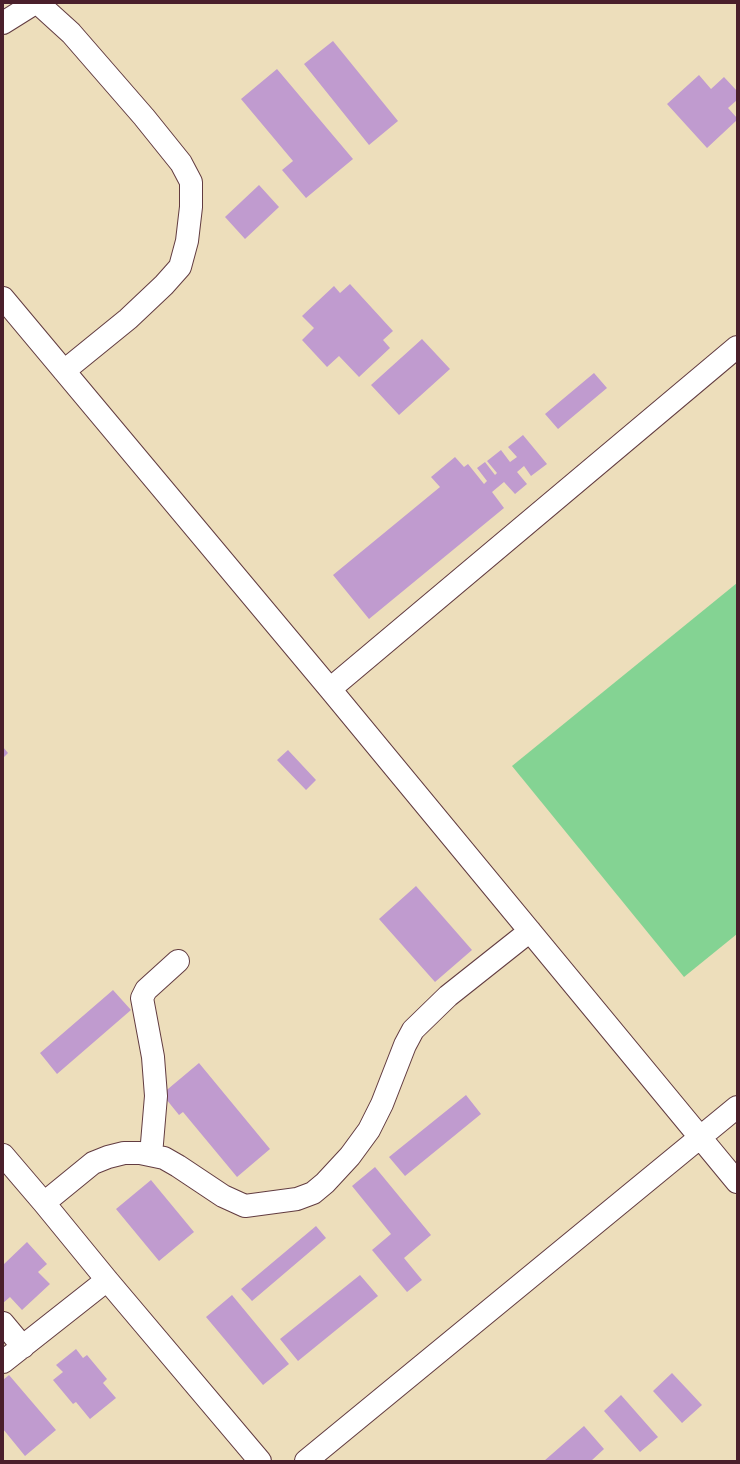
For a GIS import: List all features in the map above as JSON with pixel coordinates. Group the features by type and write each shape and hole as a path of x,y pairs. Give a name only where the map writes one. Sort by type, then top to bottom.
{"street":[{"path":"3,23 36,3 71,33 144,117 181,163 191,182 191,207 187,241 180,267 164,285 128,319 64,371"},
{"path":"3,298 330,689 737,1182"},
{"path":"330,689 737,347"},
{"path":"44,1203 93,1163 124,1153 140,1153 164,1158 223,1196 245,1206 297,1199 314,1193 350,1156 370,1130 405,1045 413,1030 448,996 530,931"},
{"path":"151,1155 156,1096 154,1058 142,998 146,990 178,961"},
{"path":"306,1461 737,1107"},
{"path":"3,1154 106,1280 260,1461"},
{"path":"3,1362 106,1280"},
{"path":"3,1323 23,1347"}],"green space":[{"path":"737,583 737,934 684,977 512,766"}],"building":[{"path":"333,41 398,121 369,145 304,64"},
{"path":"277,69 353,159 306,198 282,170 293,161 241,99"},
{"path":"699,75 711,89 724,77 737,91 737,100 728,108 737,120 707,148 667,104"},
{"path":"259,185 279,207 245,239 225,217"},
{"path":"350,284 393,331 383,340 390,348 359,377 339,356 327,367 302,340 314,328 302,316 334,286 340,293"},
{"path":"422,339 450,369 399,415 371,385"},
{"path":"594,373 607,388 558,429 545,414"},
{"path":"523,435 547,464 531,476 524,466 517,472 527,484 515,494 504,482 492,492 504,508 369,619 333,575 440,487 431,477 455,457 464,467 468,464 484,484 487,481 477,468 485,462 495,475 497,473 487,461 501,450 510,462 517,457 508,447"},
{"path":"3,747 8,753 3,758"},
{"path":"288,750 316,780 306,790 277,760"},
{"path":"416,886 472,950 435,982 379,919"},
{"path":"113,990 131,1010 57,1074 40,1053"},
{"path":"199,1063 270,1149 237,1177 183,1112 179,1115 162,1094"},
{"path":"466,1095 481,1114 405,1176 389,1157"},
{"path":"375,1167 431,1235 404,1258 422,1280 407,1292 372,1250 391,1234 352,1186"},
{"path":"151,1180 194,1232 159,1261 116,1209"},
{"path":"316,1226 326,1238 252,1301 241,1289"},
{"path":"27,1242 47,1264 38,1272 50,1284 22,1310 10,1297 3,1303 3,1265"},
{"path":"360,1275 378,1296 298,1361 280,1339"},
{"path":"232,1295 289,1364 263,1385 206,1317"},
{"path":"76,1349 83,1358 87,1355 107,1379 103,1383 116,1398 90,1419 76,1402 73,1404 53,1380 63,1372 56,1365"},
{"path":"672,1373 702,1405 682,1423 653,1391"},
{"path":"9,1375 56,1430 25,1456 3,1429 3,1380"},
{"path":"621,1395 658,1437 640,1452 604,1411"},
{"path":"584,1426 604,1449 591,1461 544,1461"}]}
